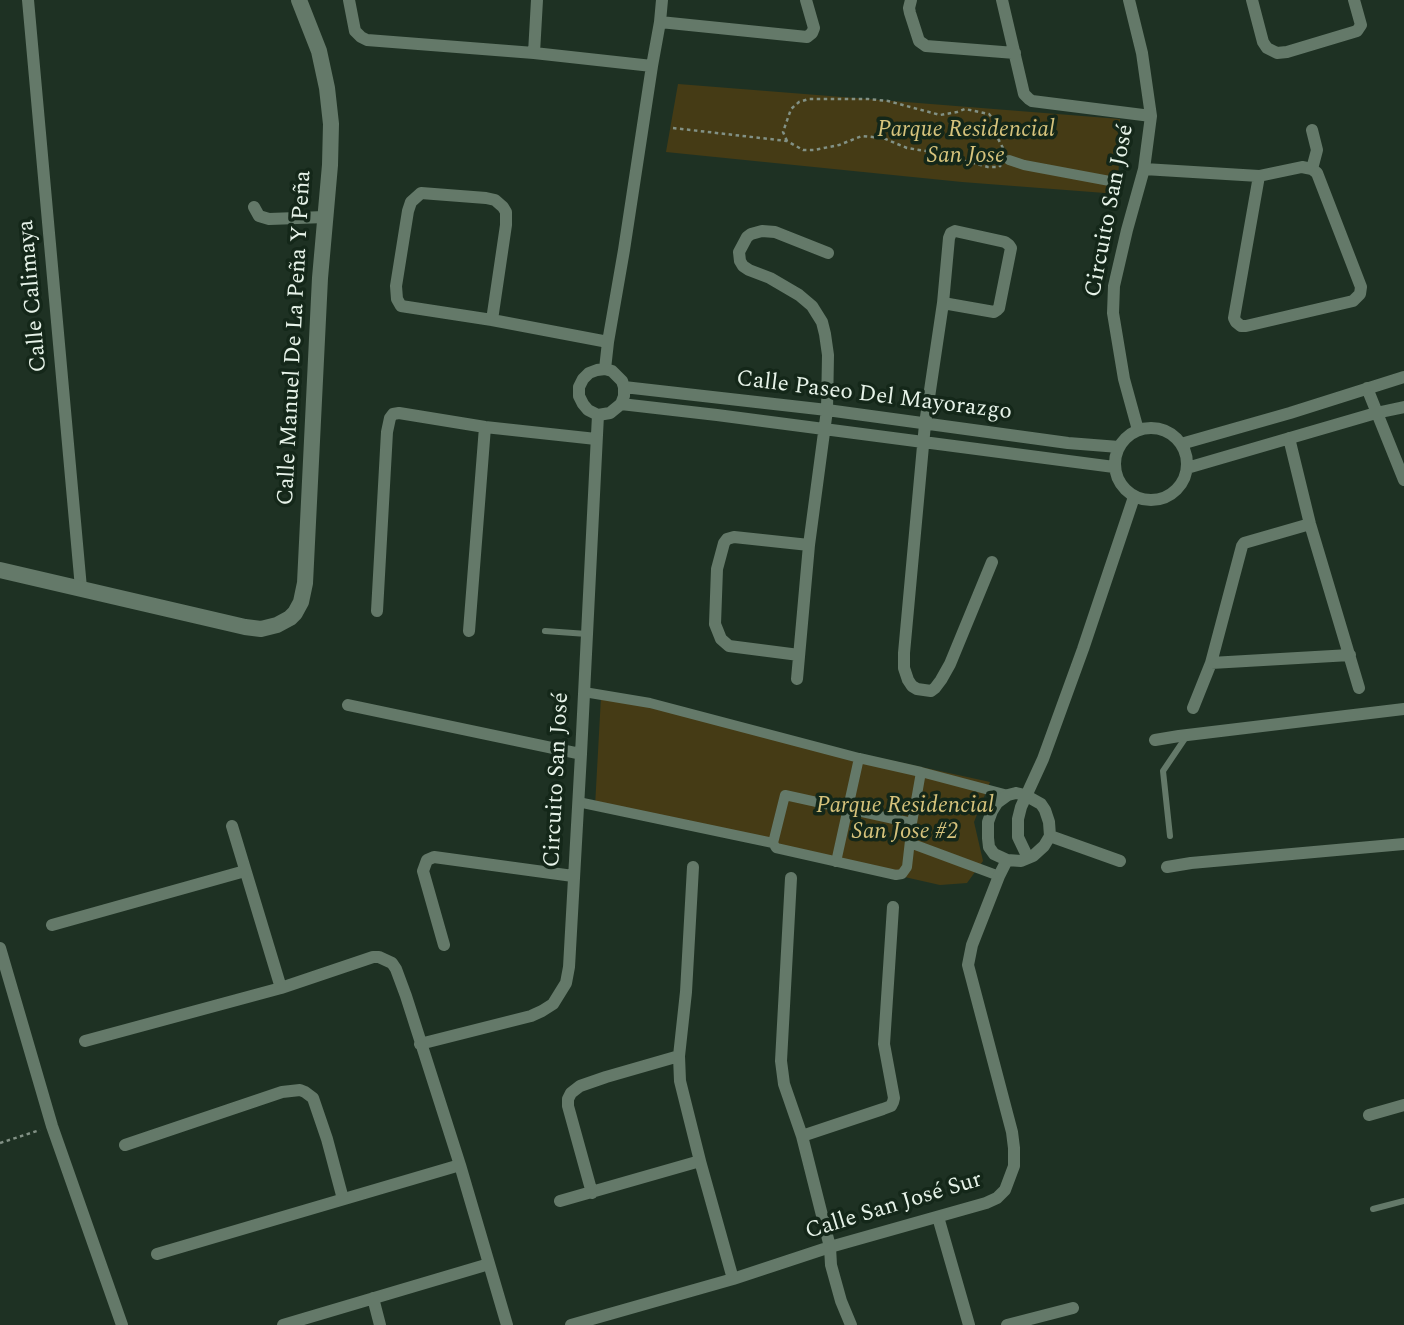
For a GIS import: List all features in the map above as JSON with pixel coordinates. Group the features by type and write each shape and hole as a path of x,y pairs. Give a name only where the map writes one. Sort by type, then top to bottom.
{"street":[{"name":"Calle Calimaya","path":"28,0 80,588"},
{"name":"Calle Manuel De La Peña Y Peña","path":"0,570 261,629 277,625 295,613 301,602 305,583 320,278 331,124 319,51 299,0"},
{"path":"349,0 355,31 367,40 534,53 652,66"},
{"path":"534,53 537,0"},
{"path":"605,369 662,0"},
{"path":"660,22 807,37 814,28 806,0"},
{"path":"911,0 909,8 919,41 926,46 1015,53"},
{"path":"1002,0 1024,94 1032,101 1150,116"},
{"name":"Circuito San José","path":"1129,0 1142,53 1150,116 1144,169 1114,286 1113,313 1124,379 1138,430"},
{"path":"1252,0 1263,42 1267,48 1277,53 1353,34 1361,25 1354,0"},
{"path":"1312,130 1317,150 1312,169"},
{"path":"1009,160 1032,167 1115,182"},
{"path":"1144,169 1259,176 1302,167 1312,169 1317,173 1361,287 1360,294 1353,301 1241,326 1236,322 1234,318 1259,176"},
{"path":"492,320 506,212 495,200 421,193 411,202 408,211 397,286 401,306 608,342"},
{"path":"254,207 259,216 269,219 325,217"},
{"path":"797,679 808,545 826,419 828,355 822,322 812,306 770,278 743,266 738,252 747,237 762,231 775,232 828,253"},
{"path":"943,303 993,312 998,310 1011,248 1009,244 955,231 949,238 925,433 904,653 904,668 912,686 931,691 941,680 992,562"},
{"path":"605,369 618,375 624,387 621,404 610,413 598,415 588,410 579,396 583,379 597,370 605,369"},
{"path":"1181,443 1290,413 1404,377"},
{"name":"Calle Paseo Del Mayorazgo","path":"624,387 925,433 1115,467"},
{"path":"1367,388 1404,480"},
{"name":"Calle Paseo Del Mayorazgo","path":"621,404 826,419 925,433 1119,447"},
{"path":"1187,468 1404,407"},
{"path":"377,611 387,424 393,414 596,439"},
{"name":"Circuito San José","path":"420,1044 531,1016 553,1004 566,983 598,415"},
{"path":"469,631 485,426"},
{"path":"1138,430 1162,430 1181,443 1187,468 1178,489 1168,496 1157,500 1134,497 1119,482 1115,460 1119,447 1138,430"},
{"path":"1289,438 1310,524 1360,688"},
{"path":"1028,858 1018,837 1018,819 1025,794 1043,759 1061,710 1134,497"},
{"path":"1193,708 1211,663 1242,545 1310,524"},
{"path":"799,655 729,646 721,639 715,624 717,569 724,543 734,537 808,545"},
{"path":"1211,663 1350,656"},
{"path":"584,692 650,703 859,758 1008,794 1025,794 1037,800 1045,810 1050,836 1039,852 1021,861 1007,860 994,854 989,847 988,822 997,803 1008,794"},
{"path":"348,705 581,754"},
{"path":"1155,740 1404,709"},
{"path":"836,862 859,758"},
{"path":"578,802 773,843 776,848 896,875 902,874 907,867 921,772"},
{"path":"773,843 785,795 912,823"},
{"path":"232,826 281,988"},
{"path":"1050,836 1120,862"},
{"path":"910,843 999,876"},
{"path":"1167,867 1404,844"},
{"path":"444,945 423,871 427,860 435,858 573,876"},
{"name":"Calle San José Sur","path":"572,1325 986,1203 1005,1190 1014,1166 1012,1132 968,965 968,956 1007,860"},
{"path":"693,866 687,992 678,1056 680,1081 699,1161 733,1279"},
{"path":"52,925 245,871"},
{"path":"791,878 781,1061 784,1084 802,1136 830,1247 831,1265 838,1291 852,1325"},
{"path":"802,1136 883,1109 891,1106 893,1102 884,1044 892,907"},
{"path":"0,948 51,1126 122,1325"},
{"path":"85,1041 281,988 368,959 379,957 392,963 460,1165 507,1325"},
{"path":"592,1193 571,1119 568,1098 571,1093 580,1086 606,1077 678,1056"},
{"path":"125,1145 282,1093 300,1090 313,1098 343,1199"},
{"path":"1369,1115 1404,1105"},
{"path":"560,1201 699,1161"},
{"path":"157,1254 460,1165"},
{"path":"939,1217 969,1325"},
{"path":"283,1325 489,1264"},
{"path":"373,1298 380,1325"},
{"path":"1007,1325 1073,1308"}],"lane":[{"path":"545,631 587,634"},
{"path":"1170,836 1163,771 1188,735"},
{"path":"1373,1209 1404,1201"}],"path":[{"path":"673,128 787,141 803,150 839,145 862,136 870,136 883,138 907,148 945,154 988,167 999,167 1009,160 995,133 994,120 989,114 965,109 940,115 888,100 829,98 799,102 791,109 782,132 787,141"},
{"path":"0,1143 51,1126"}],"green space":[{"name":"Parque Residencial San Jose","path":"678,84 1120,119 1118,194 962,182 666,152"},
{"name":"Parque Residencial San Jose #2","path":"601,697 990,782 974,822 983,861 967,883 940,885 595,807"}]}
